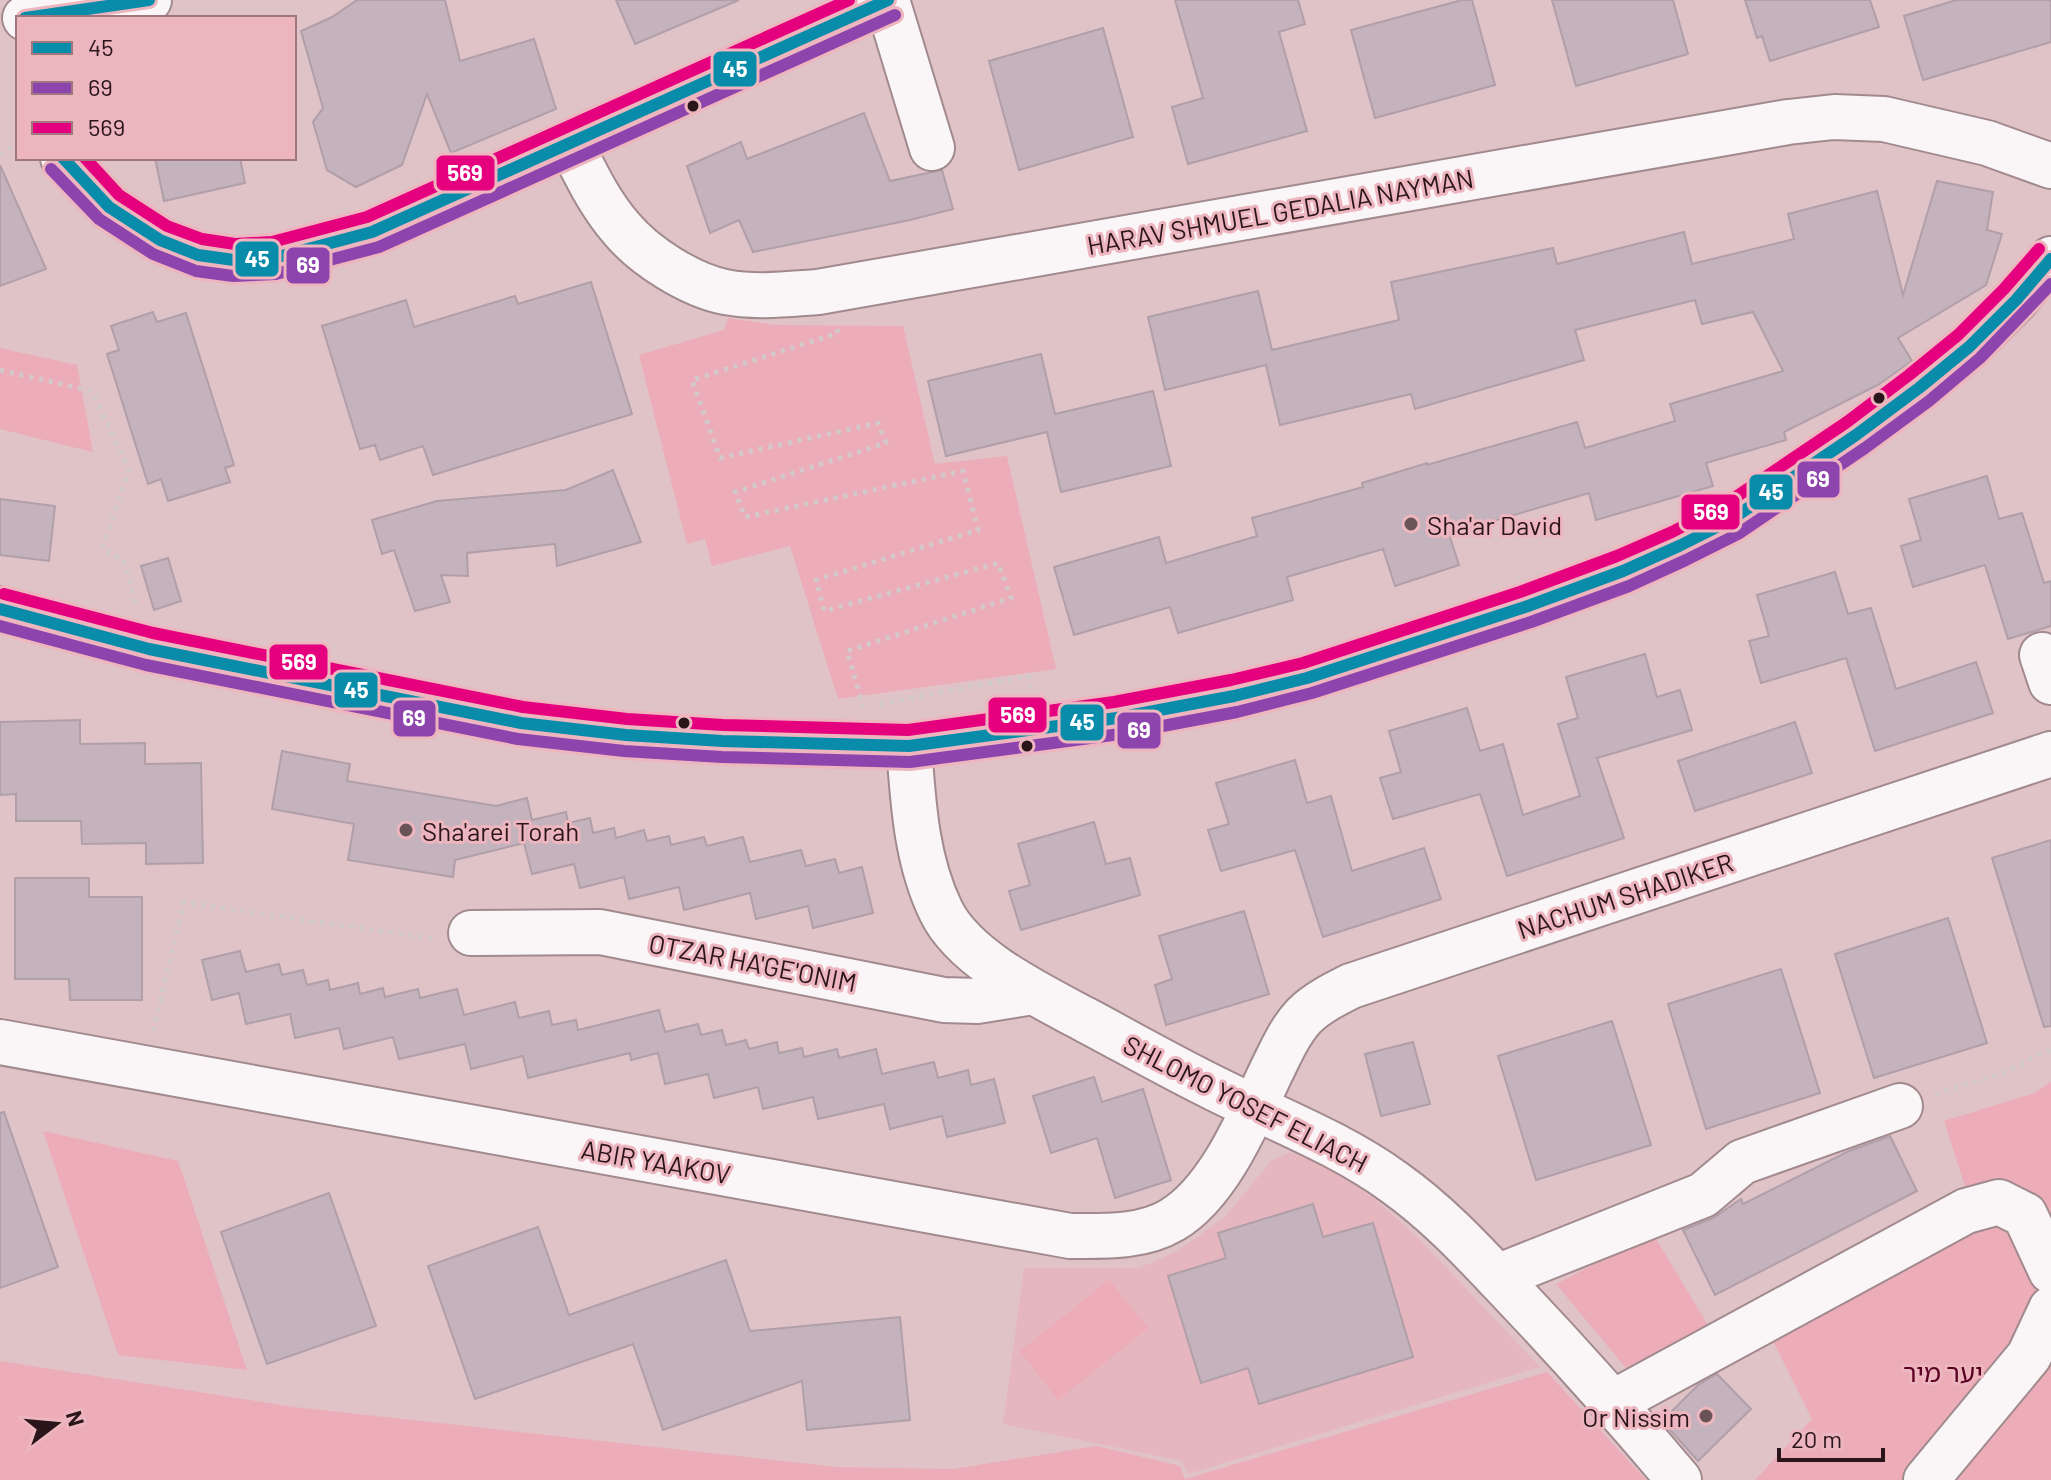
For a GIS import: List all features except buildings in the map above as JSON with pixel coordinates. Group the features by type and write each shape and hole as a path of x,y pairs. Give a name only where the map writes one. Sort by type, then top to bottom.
{"street":[{"path":"36,16 149,0"},
{"path":"65,160 109,207 160,240 198,255 234,260 274,258 372,232 888,0 932,148"},
{"name":"HARAV SHMUEL GEDALIA NAYMAN","path":"570,143 598,198 622,230 685,278 724,292 767,296 818,292 1788,122 1834,117 1884,119 1987,143 2051,166"},
{"path":"0,609 149,649 521,723 626,735 722,741 909,746 1040,730 1234,696 1307,678 1525,607 1623,571 1679,546 1742,512 1919,388 1969,347 2051,259"},
{"name":"SHLOMO YOSEF ELIACH","path":"909,746 919,842 941,913 956,933 982,956 1033,992 1218,1091 1322,1138 1362,1160 1396,1184 1435,1214 1497,1277 1679,1480"},
{"name":"NACHUM SHADIKER","path":"1254,1107 1285,1044 1304,1016 1351,986 2051,754"},
{"name":"OTZAR HA'GE'ONIM","path":"471,933 600,932 944,1000 977,1001 1033,992"},
{"name":"ABIR YAAKOV","path":"0,1042 1070,1236 1108,1236 1145,1231 1172,1220 1203,1192 1227,1160 1254,1107"},
{"path":"1497,1277 1703,1195 1742,1162 1900,1106"},
{"path":"1612,1403 1966,1211 1999,1202 2025,1215 2051,1271"},
{"path":"1926,1480 2029,1356 2051,1309"}],"path":[{"path":"818,292 838,333 692,380 720,458 878,423 886,443 735,492 745,517 963,471 978,530 816,580 824,611 998,563 1011,598 847,651 863,707 1028,676 1040,730"},
{"path":"0,370 92,391 129,470 102,549 124,560 149,649"},
{"path":"144,1068 184,902 429,940 471,933"},
{"path":"1900,1106 2003,1073 2051,1049"}],"shaded area":[{"path":"1290,1152 1334,1170 1376,1200 1420,1240 1540,1367 1188,1474 1182,1461 1003,1424 1024,1268 1139,1268 1176,1252 1224,1218 1271,1161"}],"green space":[{"path":"728,318 776,325 903,326 935,464 1007,456 1056,669 838,699 790,546 712,566 705,539 687,544 639,355 724,330"},
{"path":"0,348 77,365 93,452 0,429"},
{"name":"יער מיר","path":"2051,1082 2051,1480 1755,1480 1812,1419 1773,1341 1812,1317 1979,1230 1944,1121 2035,1093"},
{"path":"43,1131 178,1161 247,1370 118,1355"},
{"path":"1653,1234 1715,1337 1626,1368 1556,1284"},
{"path":"1109,1280 1148,1328 1058,1400 1020,1351"},
{"path":"0,1361 294,1407 837,1467 953,1469 1097,1446 1180,1466 1185,1479 1547,1372 1646,1480 0,1480"}],"transit line":[{"name":"45","path":"39,16 149,0"},
{"name":"569","path":"87,160 119,195 167,226 202,239 235,244 272,242 367,217 849,0"},
{"name":"45","path":"65,160 109,207 160,240 198,255 234,260 274,258 372,232 888,0"},
{"name":"69","path":"51,169 99,219 153,254 196,271 233,276 276,274 379,247 895,15"},
{"name":"569","path":"4,594 153,633 523,707 627,719 908,730 1114,702 1303,663 1520,592 1672,532 1721,507 1847,422 1909,375 1958,335 2039,249"},
{"name":"45","path":"0,609 149,649 521,723 626,735 909,746 1117,718 1234,696 1307,678 1525,607 1623,571 1679,546 1729,521 1919,388 1969,347 2051,259"},
{"name":"69","path":"0,626 146,665 518,739 624,751 910,762 1120,734 1237,712 1312,693 1531,622 1629,586 1686,560 1738,534 1929,401 1980,358 2051,284"}],"place":[{"name":"Sha'ar David","path":"1411,524"},
{"name":"Sha'arei Torah","path":"406,830"},
{"name":"Or Nissim","path":"1706,1416"}]}
